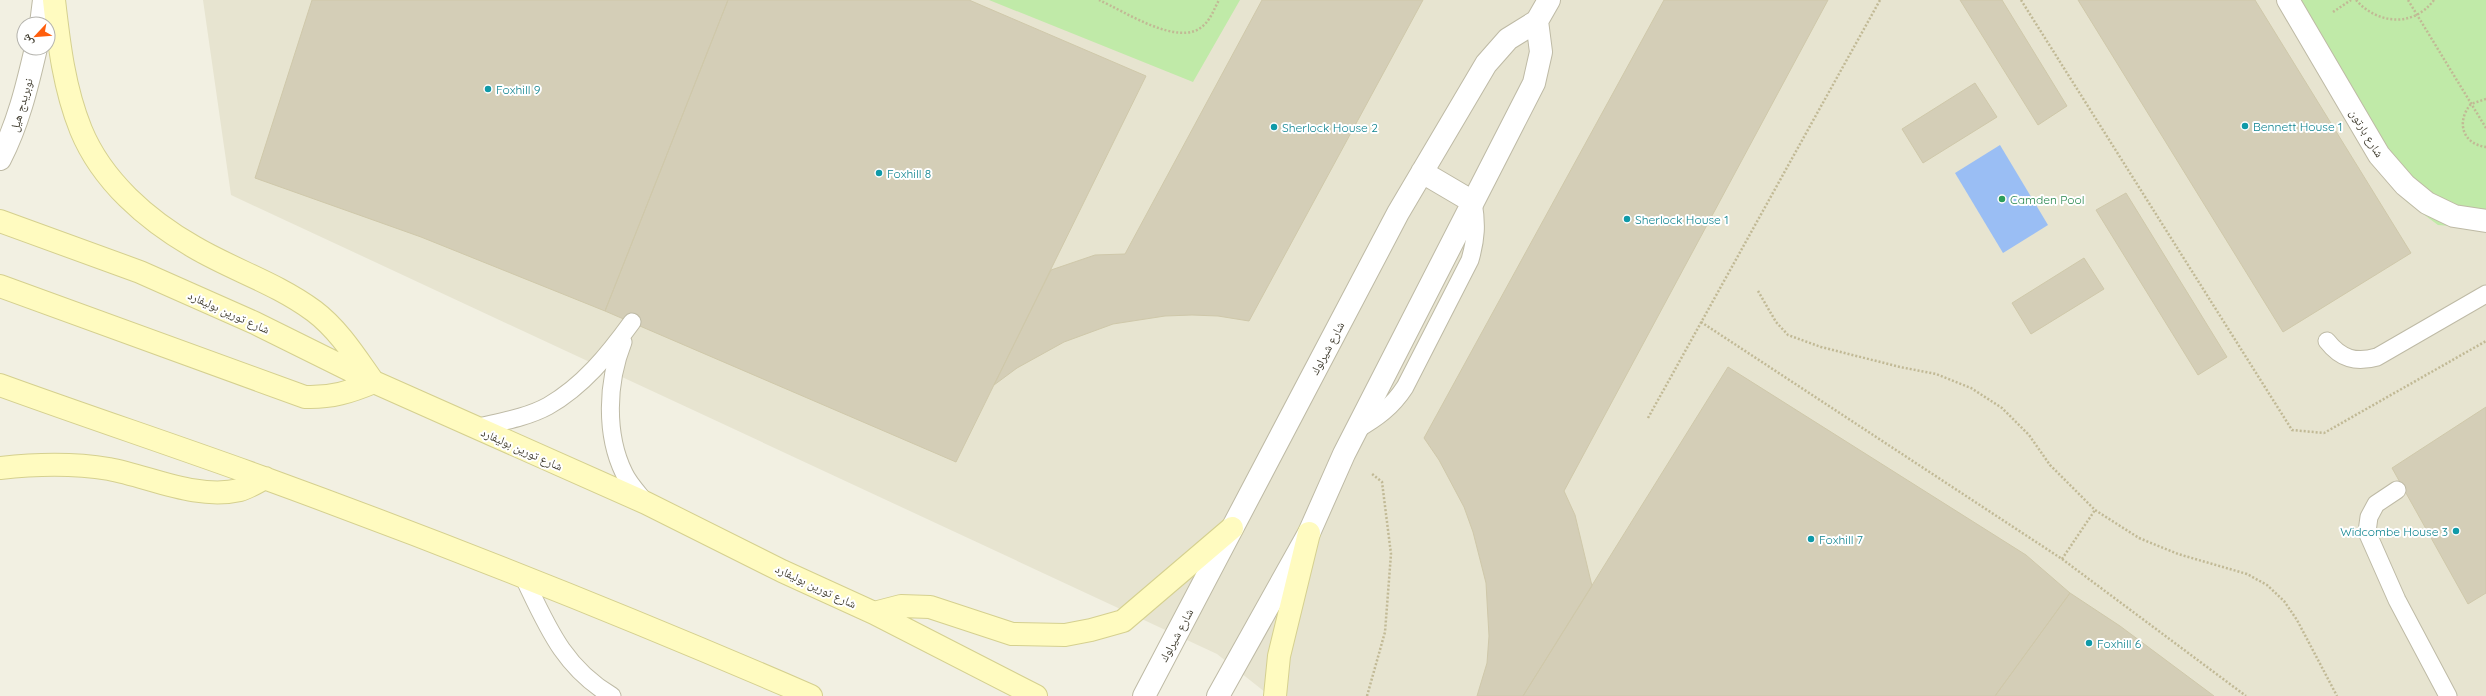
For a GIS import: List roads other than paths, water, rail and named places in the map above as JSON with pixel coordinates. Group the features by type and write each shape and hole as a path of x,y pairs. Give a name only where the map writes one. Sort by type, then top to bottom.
{"main road":[{"path":"0,286 305,397 325,398 344,394 374,382 345,342 315,312 279,288 194,248 155,222 110,179 82,131 70,100 62,68 54,0"},
{"name":"شارع تورين بوليفارد","path":"0,221 140,272 255,323 374,382 474,428 646,503 782,571 874,613 1036,696"},
{"path":"0,385 265,478 523,576 670,634 811,696"},
{"path":"0,468 25,465 67,465 108,469 188,489 216,492 240,490 265,478"},
{"path":"874,613 901,606 930,607 1012,634 1065,635 1091,630 1123,621 1232,528"},
{"path":"1275,696 1279,656 1309,533"}],"street":[{"path":"42,16 44,0"},
{"path":"1218,696 1309,533 1356,430 1534,83 1541,52 1537,21 1548,0"},
{"name":"شارع بارتون","path":"2288,0 2379,155 2405,186 2427,203 2454,216 2486,221"},
{"name":"شارع شيرلوك","path":"1144,696 1398,213 1496,51 1522,29 1537,21"},
{"name":"نوبريدج هيل","path":"0,159 12,136 26,93 34,56"},
{"path":"1422,172 1473,202"}],"lane":[{"path":"1356,430 1385,412 1397,400 1470,260 1476,241 1477,222 1473,202"},
{"path":"2327,341 2336,353 2349,359 2363,361 2377,357 2486,294"},
{"path":"474,428 514,419 547,406 580,383 608,355 632,322 617,358 611,397 613,436 624,474 646,503"},
{"path":"2397,490 2376,504 2369,517 2367,532 2397,600 2448,696"},
{"path":"523,576 553,639 566,658 581,674 612,696"}],"water":[{"name":"Camden Pool","path":"2000,145 2048,225 2003,253 1955,173"}],"place":[{"name":"Foxhill 9","path":"488,89"},
{"name":"Bennett House 1","path":"2245,126"},
{"name":"Sherlock House 2","path":"1274,127"},
{"name":"Foxhill 8","path":"879,173"},
{"name":"Camden Pool","path":"2002,199"},
{"name":"Sherlock House 1","path":"1627,219"},
{"name":"Widcombe House 3","path":"2456,531"},
{"name":"Foxhill 7","path":"1811,539"},
{"name":"Foxhill 6","path":"2089,643"}]}
